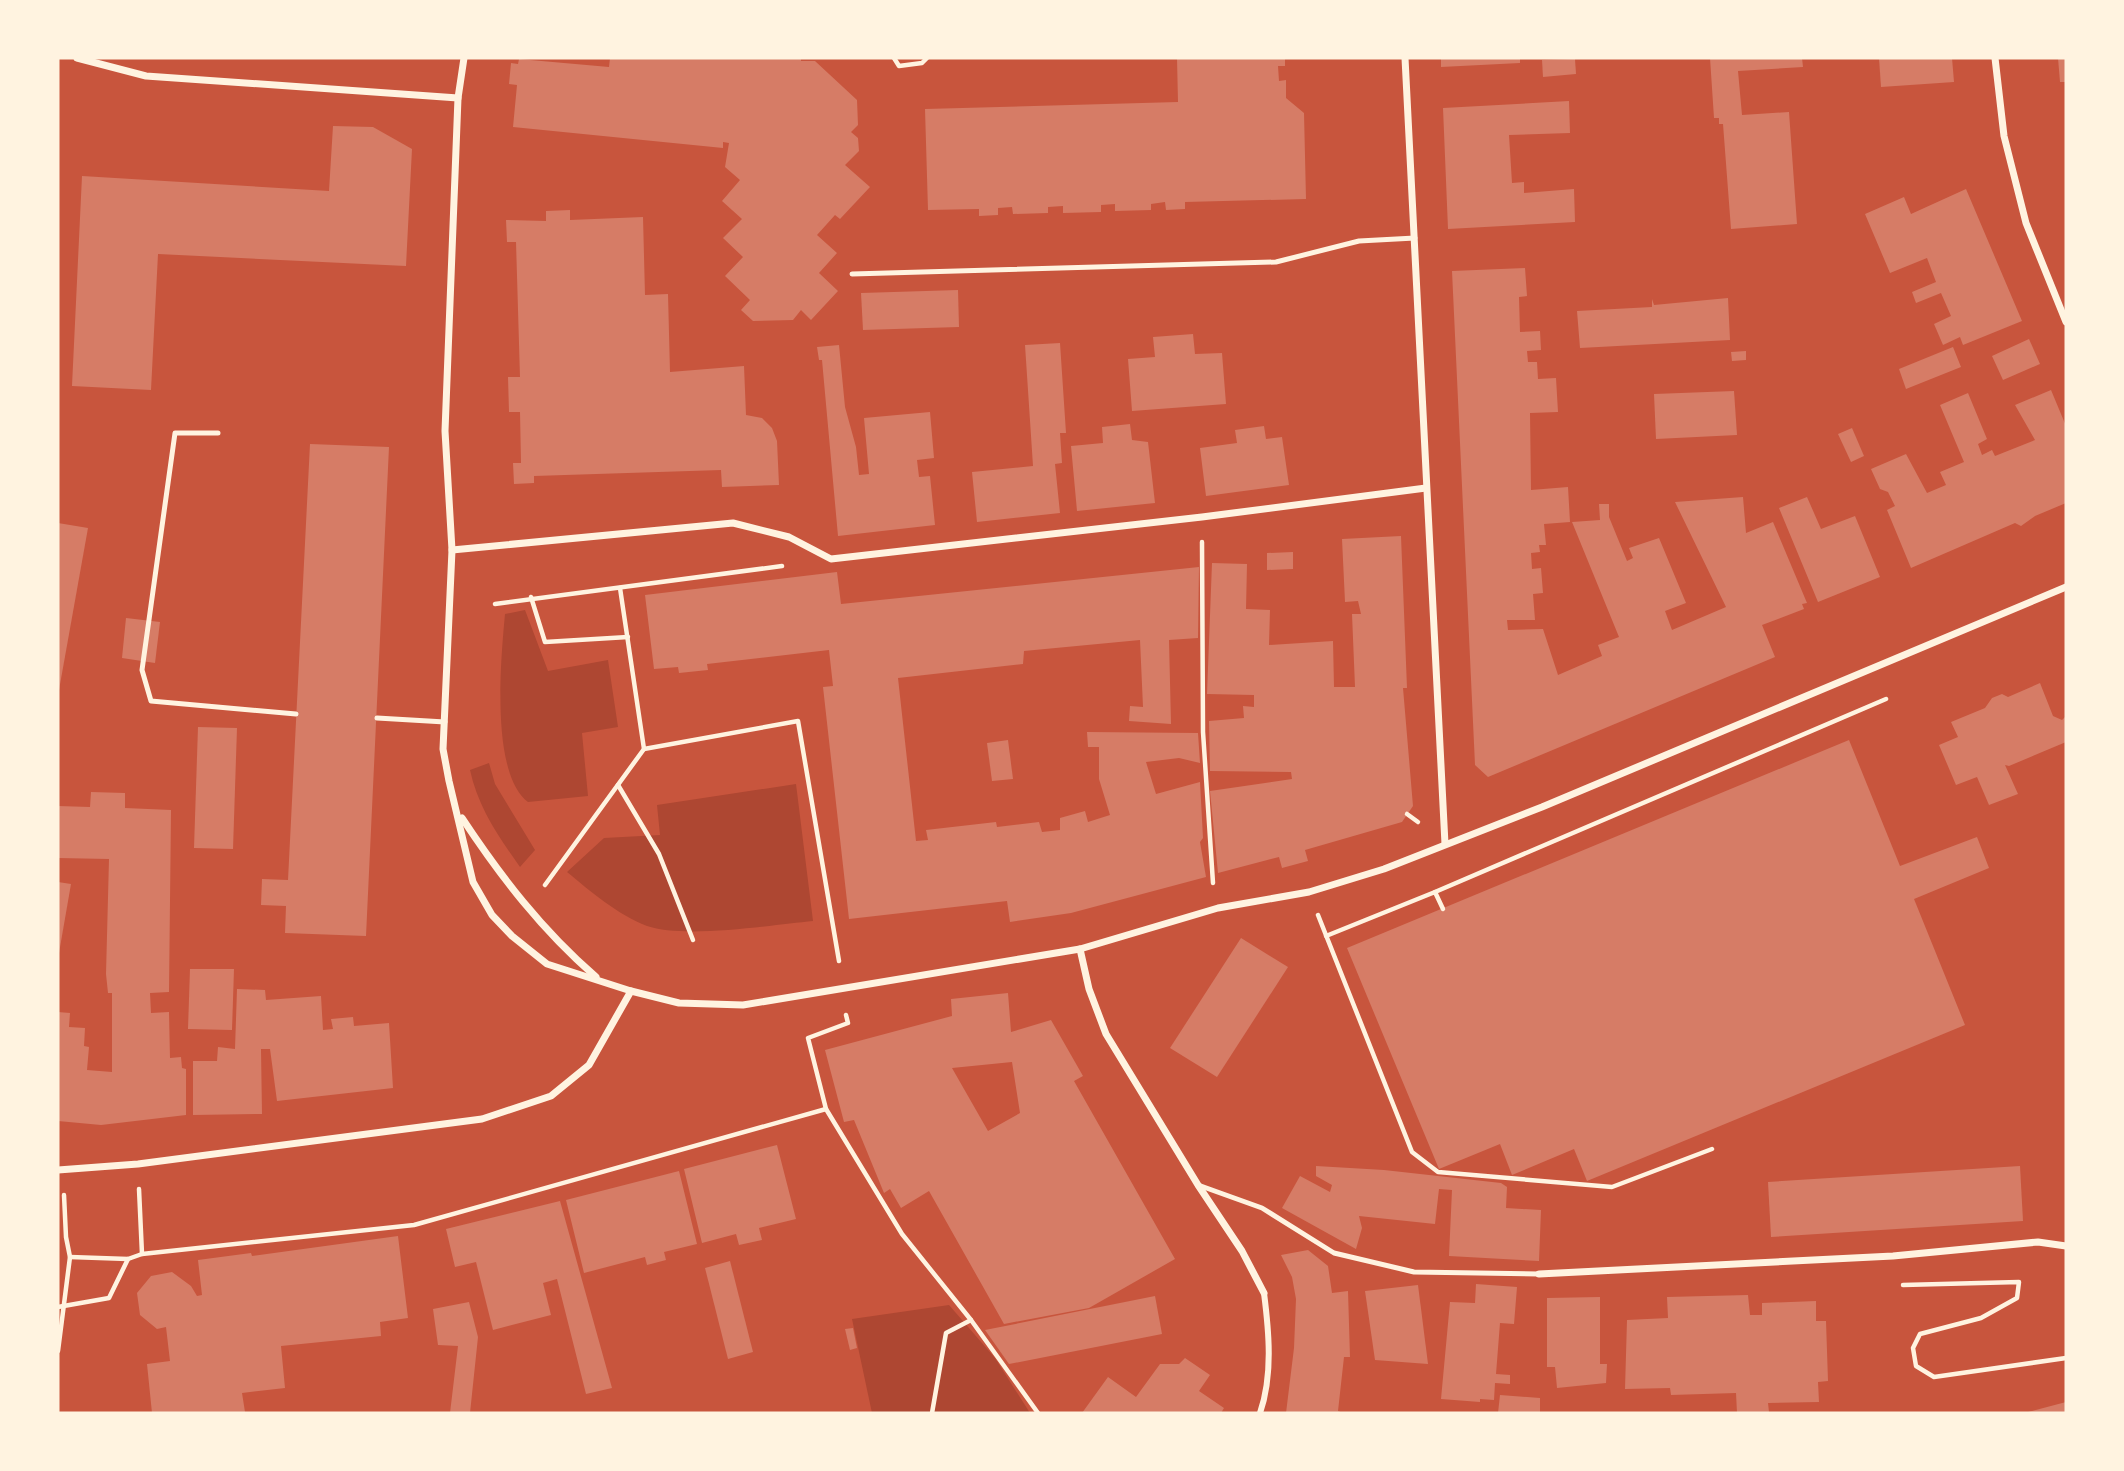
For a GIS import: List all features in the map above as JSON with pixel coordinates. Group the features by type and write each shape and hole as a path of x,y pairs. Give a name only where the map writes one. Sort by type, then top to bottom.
{"street":[{"path":"76,58 146,76 458,98"},
{"path":"464,58 458,98 445,431 452,550 443,748 473,882 492,915 512,936 547,964 599,979 631,992 679,1003 743,1004 1080,949 1218,908 1309,892 1384,869 2066,587"},
{"path":"1405,58 1445,844"},
{"path":"1995,58 2004,136 2023,210 2066,323"},
{"path":"452,550 733,523 789,537 831,559 1202,517 1426,488"},
{"path":"459,813 498,873 529,911 560,946 599,979"},
{"path":"1080,949 1089,989 1106,1034 1198,1185 1242,1251 1264,1293 1270,1340 1265,1400 1260,1413"},
{"path":"58,1170 138,1164 482,1119 551,1096 589,1065 631,992"},
{"path":"1539,1274 1893,1256 2038,1242 2066,1246"}],"lane":[{"path":"852,274 1276,262 1359,241 1415,238"},
{"path":"218,433 175,433 142,670 151,701 296,714"},
{"path":"377,718 444,722"},
{"path":"1198,1185 1262,1208 1334,1253 1414,1272 1539,1274"}],"path":[{"path":"894,58 899,66 922,63 927,58"},
{"path":"1202,517 1203,732 1210,872"},
{"path":"495,604 531,597 831,559"},
{"path":"620,587 644,749"},
{"path":"531,597 545,642 628,636"},
{"path":"1326,936 1886,699"},
{"path":"554,872 644,749 798,721 848,1023 807,1038 825,1109 902,1234 971,1320 1038,1413"},
{"path":"618,785 659,854 693,940"},
{"path":"1309,892 1412,1152 1438,1172 1612,1186 1712,1149"},
{"path":"1435,892 1443,909"},
{"path":"70,1257 128,1259 142,1254 414,1225 825,1109"},
{"path":"138,1164 142,1254"},
{"path":"58,1351 60,1308 70,1257 66,1237 67,1220"},
{"path":"1893,1256 1894,1285 2019,1282 2017,1298 1982,1318 1920,1334 1913,1348 1916,1366 1934,1377 2066,1358"},
{"path":"60,1308 110,1298 128,1259"},
{"path":"932,1413 946,1333 971,1320"}],"shaded area":[{"path":"525,610 548,671 608,660 618,727 582,733 588,796 528,802 516,787 508,767 503,742 500,686 505,614"},
{"path":"489,763 495,784 535,850 520,867 490,821 474,784 470,770"},
{"path":"796,784 813,921 728,930 663,930 625,916 567,872 604,838 660,835 657,805"},
{"path":"949,1305 995,1358 1030,1413 872,1413 852,1319"}],"building":[{"path":"610,58 801,58 801,61 815,61 857,100 858,125 851,132 858,138 859,151 845,165 870,187 840,219 835,215 817,235 837,253 819,273 838,291 811,320 801,310 793,320 753,321 741,310 750,300 725,276 743,257 723,238 742,219 722,201 740,180 725,167 729,143 723,142 723,148 513,127 517,85 509,84 511,63 518,64 519,59 609,67"},
{"path":"1177,58 1285,58 1285,66 1278,66 1279,81 1286,80 1286,98 1304,113 1306,199 1185,202 1185,209 1166,210 1165,202 1151,204 1151,210 1115,211 1115,204 1101,205 1101,212 1063,213 1063,206 1048,207 1048,213 1013,214 1012,207 998,208 998,215 979,216 979,209 928,210 925,109 1178,102"},
{"path":"1441,58 1520,58 1520,63 1441,67"},
{"path":"1710,58 1802,58 1803,67 1738,71 1742,115 1789,112 1797,224 1731,229 1723,124 1719,124 1719,118 1714,118"},
{"path":"1879,58 1952,58 1954,82 1881,87"},
{"path":"2058,58 2066,58 2066,82 2060,82"},
{"path":"1575,59 1576,74 1543,77 1542,60"},
{"path":"1569,101 1570,133 1509,135 1512,183 1524,182 1524,193 1574,189 1575,222 1448,229 1443,108"},
{"path":"333,126 373,127 412,149 406,266 158,254 151,390 72,386 82,176 329,191"},
{"path":"1966,189 2022,321 1963,345 1960,337 1943,345 1934,324 1951,316 1941,293 1916,303 1912,292 1936,282 1927,258 1890,273 1865,214 1904,197 1911,214"},
{"path":"570,210 570,220 643,217 645,295 668,294 670,372 744,366 746,415 762,418 772,428 777,441 779,485 722,487 721,470 534,476 534,483 514,484 513,463 521,463 520,412 509,412 508,377 520,377 516,242 507,242 506,220 546,221 546,211"},
{"path":"1525,268 1527,296 1519,297 1520,332 1540,331 1541,350 1527,351 1528,362 1537,362 1538,379 1556,378 1558,412 1530,413 1531,490 1568,487 1570,522 1544,524 1546,545 1539,545 1540,552 1531,553 1532,569 1541,568 1543,593 1533,594 1535,620 1507,620 1508,630 1543,629 1558,675 1602,656 1598,645 1619,637 1572,522 1600,520 1599,504 1609,504 1609,517 1627,561 1633,558 1629,548 1659,538 1686,603 1665,611 1672,630 1726,607 1675,502 1743,497 1746,533 1773,522 1807,603 1802,604 1804,609 1762,625 1775,657 1488,777 1475,765 1452,271"},
{"path":"958,290 959,327 863,330 861,293"},
{"path":"1728,298 1730,340 1580,348 1577,311 1652,307 1652,299 1654,305"},
{"path":"1193,334 1195,354 1222,353 1226,404 1132,411 1128,359 1155,357 1153,337"},
{"path":"2029,339 2040,364 2003,380 1992,356"},
{"path":"1060,343 1066,433 1060,433 1062,463 1055,464 1060,513 977,522 972,472 1033,466 1025,345"},
{"path":"839,345 845,407 856,447 859,475 869,474 864,418 930,412 934,458 917,460 919,477 930,476 935,525 838,536 822,360 819,360 817,347"},
{"path":"1953,347 1961,367 1906,389 1899,369"},
{"path":"1746,351 1746,360 1732,361 1731,352"},
{"path":"2051,390 2066,426 2066,503 2035,516 2021,526 2015,523 1911,568 1887,510 1895,506 1888,492 1880,489 1871,469 1906,454 1927,493 1946,485 1940,472 1964,462 1940,405 1968,393 1987,439 1978,444 1982,455 1992,450 1995,456 2035,440 2015,405"},
{"path":"1734,391 1737,435 1656,439 1654,394"},
{"path":"1130,424 1132,440 1148,442 1155,503 1077,511 1071,446 1103,443 1102,427"},
{"path":"1264,426 1266,439 1282,437 1289,485 1206,496 1200,448 1237,443 1235,430"},
{"path":"1852,428 1864,456 1851,462 1838,434"},
{"path":"310,444 389,447 366,936 285,933 286,906 261,905 262,879 288,880"},
{"path":"1807,497 1821,529 1855,516 1880,577 1818,602 1779,508"},
{"path":"58,523 88,528 59,690 58,690"},
{"path":"1401,536 1407,688 1403,688 1413,806 1402,822 1305,850 1308,861 1282,868 1279,857 1218,873 1210,791 1292,779 1291,772 1210,771 1209,721 1244,718 1243,706 1254,707 1254,695 1207,694 1212,563 1247,564 1246,609 1270,610 1269,645 1333,641 1334,687 1355,687 1352,614 1361,614 1358,601 1345,602 1342,539"},
{"path":"1293,552 1293,569 1267,570 1267,553"},
{"path":"1199,567 1198,638 1169,640 1171,724 1129,721 1130,706 1143,707 1140,640 1024,651 1023,664 898,678 916,841 928,840 926,830 996,822 997,827 1039,822 1042,832 1060,830 1060,818 1085,811 1088,822 1110,815 1099,779 1099,747 1088,747 1087,732 1198,733 1200,763 1179,758 1146,762 1156,794 1200,782 1203,838 1200,842 1206,877 1071,913 1010,922 1007,901 849,919 823,687 833,686 829,650 707,664 708,670 679,673 678,667 654,669 645,595 837,572 841,604"},
{"path":"126,618 160,622 155,663 122,658"},
{"path":"2040,683 2053,716 2062,720 2066,716 2066,742 2009,766 2005,765 2018,794 1989,805 1977,777 1956,785 1939,745 1958,737 1951,722 1985,708 1992,698 2002,694 2008,697"},
{"path":"198,727 237,728 233,849 194,848"},
{"path":"1008,740 1013,779 992,781 987,743"},
{"path":"1849,740 1900,866 1977,837 1989,868 1914,899 1965,1025 1587,1181 1574,1149 1512,1175 1500,1144 1439,1169 1347,948"},
{"path":"91,792 125,793 125,808 171,810 169,992 150,993 151,1013 169,1012 170,1058 181,1057 182,1068 186,1069 186,1115 101,1125 58,1121 58,1012 70,1013 69,1027 85,1028 84,1046 89,1047 87,1070 112,1072 112,993 108,993 106,974 109,859 58,858 58,806 90,807"},
{"path":"58,882 71,884 59,953 58,952"},
{"path":"1241,938 1288,967 1217,1077 1170,1048"},
{"path":"190,969 234,969 232,1030 188,1029"},
{"path":"237,989 265,990 266,1000 321,996 323,1030 333,1029 331,1019 353,1017 354,1026 389,1023 393,1088 277,1101 270,1049 261,1049 262,1114 193,1115 193,1061 217,1061 218,1047 235,1049"},
{"path":"1008,993 1011,1032 1051,1020 1083,1076 1074,1081 1175,1259 1089,1308 1004,1324 929,1191 901,1208 890,1189 884,1193 854,1120 844,1122 825,1050 952,1016 951,999","holes":["1012,1062 1020,1113 988,1131 952,1068"]},
{"path":"777,1145 796,1219 759,1228 762,1240 739,1245 736,1234 702,1243 684,1169"},
{"path":"1316,1166 1384,1170 1501,1183 1507,1187 1506,1208 1541,1210 1539,1261 1449,1256 1452,1190 1439,1189 1435,1224 1359,1216 1362,1228 1356,1249 1282,1208 1300,1176 1330,1192 1332,1185 1316,1176"},
{"path":"2020,1166 2023,1221 1771,1237 1768,1182"},
{"path":"679,1171 697,1244 664,1252 666,1260 647,1265 645,1257 584,1273 566,1200"},
{"path":"560,1201 612,1388 586,1394 557,1279 543,1283 551,1315 493,1330 476,1262 455,1267 446,1229"},
{"path":"398,1236 408,1318 380,1322 381,1336 281,1346 285,1388 242,1393 245,1412 152,1413 147,1364 170,1361 166,1327 157,1329 140,1315 137,1293 151,1276 172,1272 191,1286 197,1296 202,1295 198,1260 251,1253 252,1256"},
{"path":"1308,1250 1328,1266 1332,1293 1348,1291 1350,1357 1344,1357 1338,1411 1343,1413 1286,1413 1294,1348 1296,1299 1292,1277 1281,1255"},
{"path":"730,1261 753,1352 728,1359 705,1268"},
{"path":"1476,1284 1517,1287 1514,1324 1500,1323 1496,1374 1510,1375 1510,1384 1495,1383 1494,1400 1480,1399 1480,1402 1441,1399 1450,1302 1475,1303"},
{"path":"1418,1285 1428,1364 1375,1360 1365,1291"},
{"path":"1748,1295 1750,1315 1762,1315 1762,1303 1816,1301 1816,1321 1826,1321 1828,1381 1818,1382 1819,1402 1768,1403 1769,1412 1737,1413 1736,1393 1671,1395 1670,1388 1625,1389 1627,1320 1668,1318 1667,1297"},
{"path":"1155,1296 1162,1334 1009,1364 985,1330"},
{"path":"1600,1297 1600,1364 1607,1364 1606,1383 1557,1388 1555,1367 1547,1367 1547,1298"},
{"path":"469,1302 478,1337 470,1413 450,1413 458,1346 438,1345 433,1309"},
{"path":"853,1328 857,1348 850,1350 845,1329"},
{"path":"1185,1358 1210,1375 1199,1391 1224,1408 1221,1413 1082,1413 1108,1377 1136,1397 1160,1364 1179,1364"},
{"path":"1500,1395 1540,1398 1540,1413 1498,1413"},
{"path":"2066,1402 2066,1413 2028,1413 2028,1412"}]}
